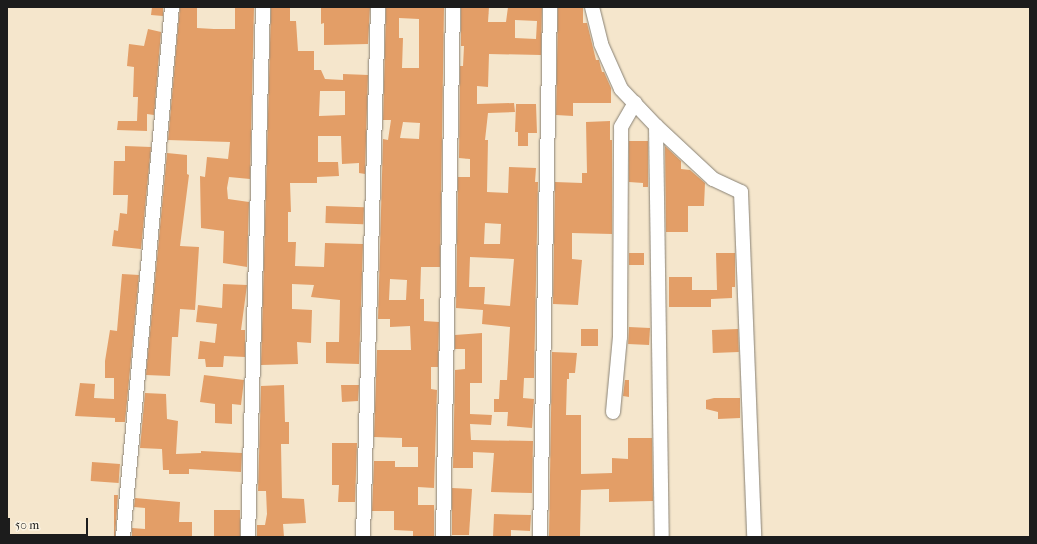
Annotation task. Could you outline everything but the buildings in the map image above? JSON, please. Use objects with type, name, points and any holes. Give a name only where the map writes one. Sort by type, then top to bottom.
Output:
[{"type":"street","points":[[123,537],[172,7]]},
{"type":"street","points":[[248,537],[263,7]]},
{"type":"street","points":[[363,537],[378,7]]},
{"type":"street","points":[[443,537],[453,7]]},
{"type":"street","points":[[540,537],[550,7]]},
{"type":"street","points":[[592,7],[601,44],[621,89],[656,126],[713,179],[742,192],[754,537]]},
{"type":"street","points":[[613,412],[620,337],[621,127],[635,103]]},
{"type":"street","points":[[656,126],[662,537]]}]
